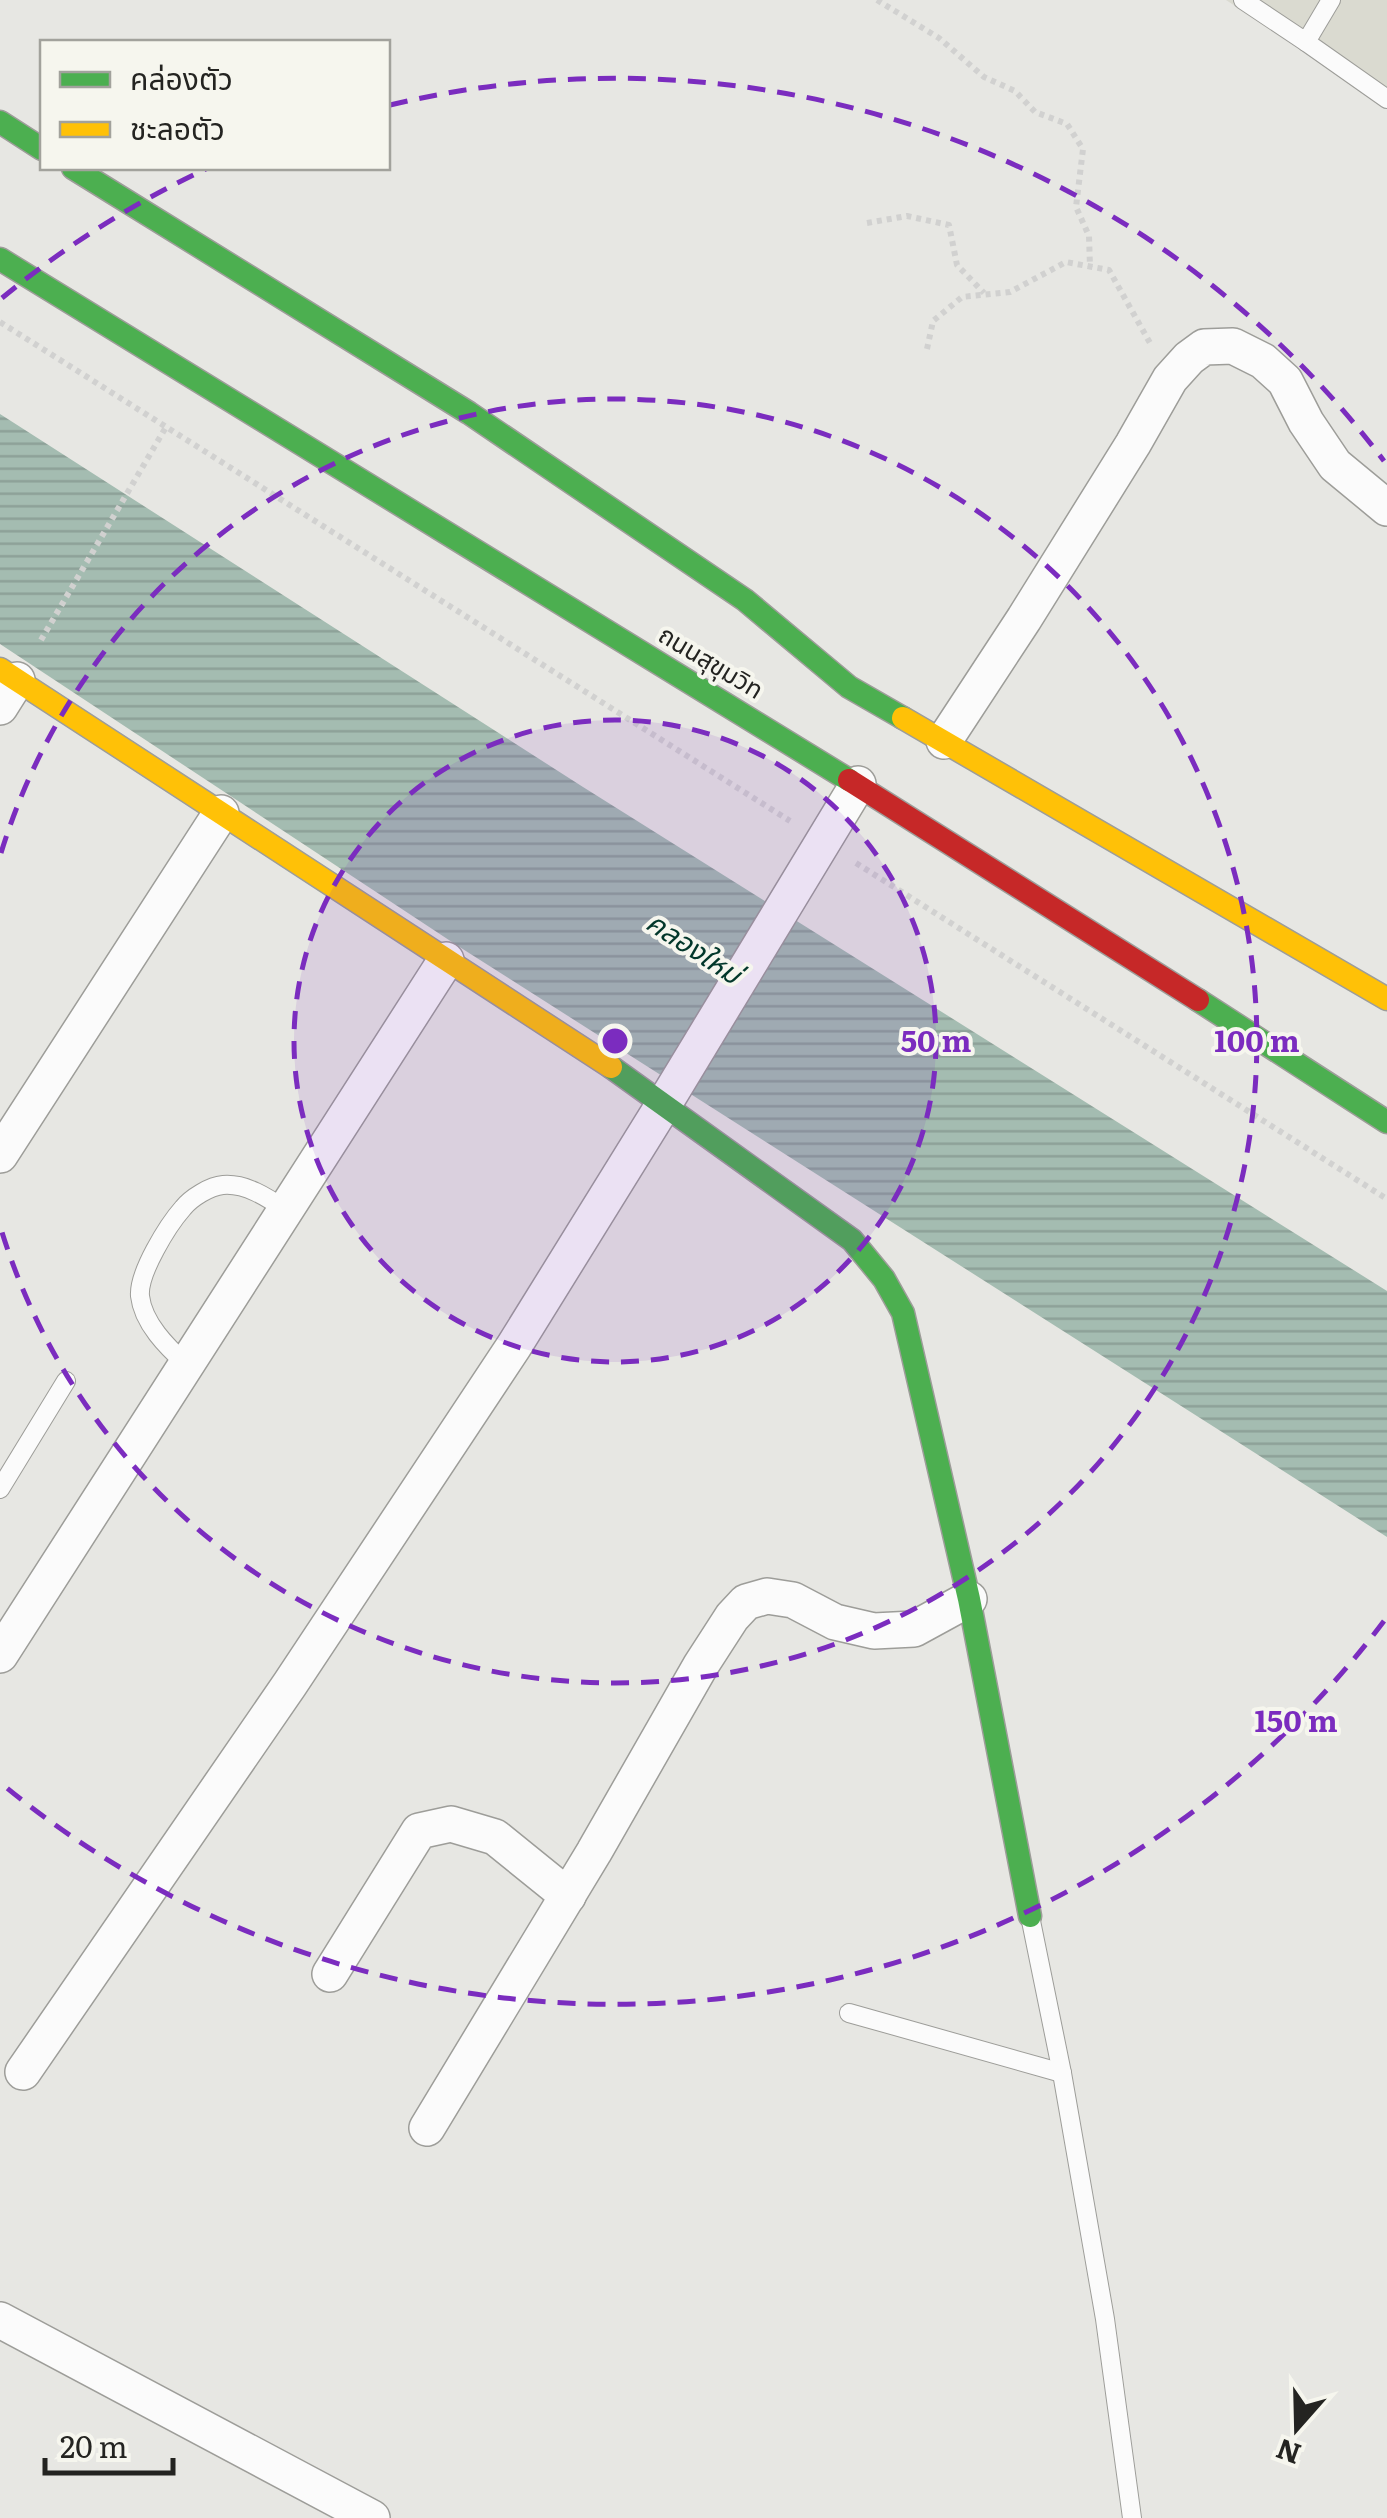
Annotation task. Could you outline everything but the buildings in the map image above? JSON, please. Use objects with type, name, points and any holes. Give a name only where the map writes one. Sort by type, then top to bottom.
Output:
[{"type":"main road","points":[[0,122],[40,147]]},
{"type":"main road","points":[[76,170],[469,413],[745,600],[849,687],[1387,1000]]},
{"type":"main road","name":"ถนนสุขุมวิท","points":[[0,259],[858,784],[1387,1122]]},
{"type":"main road","points":[[6,685],[221,814],[634,1082],[668,1098],[852,1240],[884,1279],[904,1314],[969,1600],[1030,1916]]},
{"type":"street","points":[[944,741],[1044,587],[1170,379],[1204,347],[1233,346],[1263,360],[1285,382],[1335,465],[1387,508]]},
{"type":"street","points":[[23,2072],[184,1841],[514,1346],[858,784]]},
{"type":"street","points":[[0,1155],[221,814]]},
{"type":"street","points":[[0,1655],[446,960]]},
{"type":"street","points":[[427,2128],[702,1666],[732,1617],[746,1602],[768,1596],[793,1600],[835,1622],[874,1631],[914,1628],[969,1600]]},
{"type":"street","points":[[330,1974],[419,1831],[451,1824],[495,1837],[568,1896]]},
{"type":"street","points":[[0,2320],[372,2518]]},
{"type":"lane","points":[[1243,0],[1387,99]]},
{"type":"lane","points":[[1306,42],[1331,0]]},
{"type":"lane","points":[[187,1365],[146,1316],[140,1296],[141,1276],[147,1263],[184,1206],[222,1185],[260,1192],[286,1210]]},
{"type":"lane","points":[[0,1490],[66,1380]]},
{"type":"lane","points":[[1030,1916],[1106,2319],[1132,2518]]},
{"type":"lane","points":[[850,2012],[1062,2073]]},
{"type":"path","points":[[878,0],[939,38],[984,77],[1015,90],[1036,112],[1067,124],[1083,148],[1076,206],[1088,236],[1090,267]]},
{"type":"path","points":[[867,223],[907,216],[949,224],[957,265],[985,294]]},
{"type":"path","points":[[927,349],[933,320],[962,296],[1010,292],[1066,262],[1110,270],[1170,379]]},
{"type":"path","points":[[0,322],[166,427],[814,856],[1387,1199]]},
{"type":"path","points":[[6,685],[166,427]]},
{"type":"shaded area","points":[[1226,0],[1387,0],[1387,105]]},
{"type":"water","name":"คลองใหม่","points":[[0,414],[583,787],[1387,1291],[1387,1537],[458,946],[0,644]]},
{"type":"traffic: fast","points":[[0,122],[40,148]]},
{"type":"traffic: fast","points":[[76,170],[469,413],[745,600],[849,687],[903,718]]},
{"type":"traffic: fast","points":[[0,259],[849,780]]},
{"type":"traffic: fast","points":[[1198,1000],[1387,1122]]},
{"type":"traffic: fast","points":[[611,1067],[852,1240],[884,1279],[903,1313],[969,1599],[1030,1916]]},
{"type":"traffic: slow","points":[[0,669],[611,1067]]},
{"type":"traffic: slow","points":[[903,718],[1387,999]]},
{"type":"traffic: jam","points":[[849,780],[1198,1000]]}]
